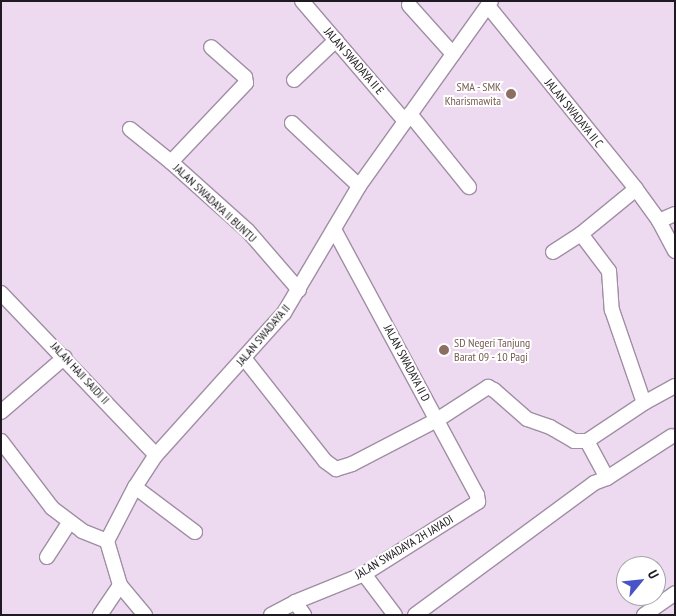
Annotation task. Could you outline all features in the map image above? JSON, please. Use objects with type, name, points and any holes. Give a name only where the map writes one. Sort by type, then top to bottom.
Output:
[{"type":"street","name":"JALAN SWADAYA II E","points":[[304,2],[469,187]]},
{"type":"street","name":"JALAN SWADAYA II","points":[[107,541],[135,487],[156,455],[284,313],[360,186],[407,117],[490,4]]},
{"type":"street","name":"JALAN SWADAYA II C","points":[[490,4],[636,189],[659,221],[675,250]]},
{"type":"street","points":[[409,5],[453,54]]},
{"type":"street","points":[[294,80],[336,40]]},
{"type":"street","name":"JALAN SWADAYA II BUNTU","points":[[171,162],[246,83],[245,77],[211,47]]},
{"type":"street","points":[[292,123],[360,186]]},
{"type":"street","name":"JALAN SWADAYA II BUNTU","points":[[130,129],[171,162],[248,231],[299,290]]},
{"type":"street","points":[[553,252],[581,234],[636,189]]},
{"type":"street","points":[[659,221],[675,214]]},
{"type":"street","name":"JALAN SWADAYA II D","points":[[334,229],[478,498]]},
{"type":"street","points":[[581,234],[609,271],[612,310],[644,403]]},
{"type":"street","name":"JALAN HAJI SAIDI II","points":[[1,293],[65,357],[156,455]]},
{"type":"street","points":[[1,412],[65,357]]},
{"type":"street","points":[[244,358],[326,461],[336,469],[352,464],[437,420],[485,388],[491,387],[527,418],[550,427],[574,441],[587,441],[644,403],[675,386]]},
{"type":"street","points":[[415,615],[594,483],[607,478],[672,436]]},
{"type":"street","points":[[1,440],[40,495],[69,523],[89,535],[107,541],[120,585],[145,615]]},
{"type":"street","points":[[587,441],[607,478]]},
{"type":"street","points":[[135,487],[195,532]]},
{"type":"street","name":"JALAN SWADAYA 2H JAYADI","points":[[271,615],[295,602],[364,574],[478,502],[478,498]]},
{"type":"street","points":[[47,557],[69,523]]},
{"type":"street","points":[[364,574],[395,615]]},
{"type":"street","points":[[100,615],[120,585]]},
{"type":"street","points":[[644,615],[675,593]]},
{"type":"street","points":[[295,602],[304,615]]},
{"type":"place","name":"SMA - SMK Kharismawita","points":[[511,94]]},
{"type":"place","name":"SD Negeri Tanjung Barat 09 - 10 Pagi","points":[[444,350]]}]
